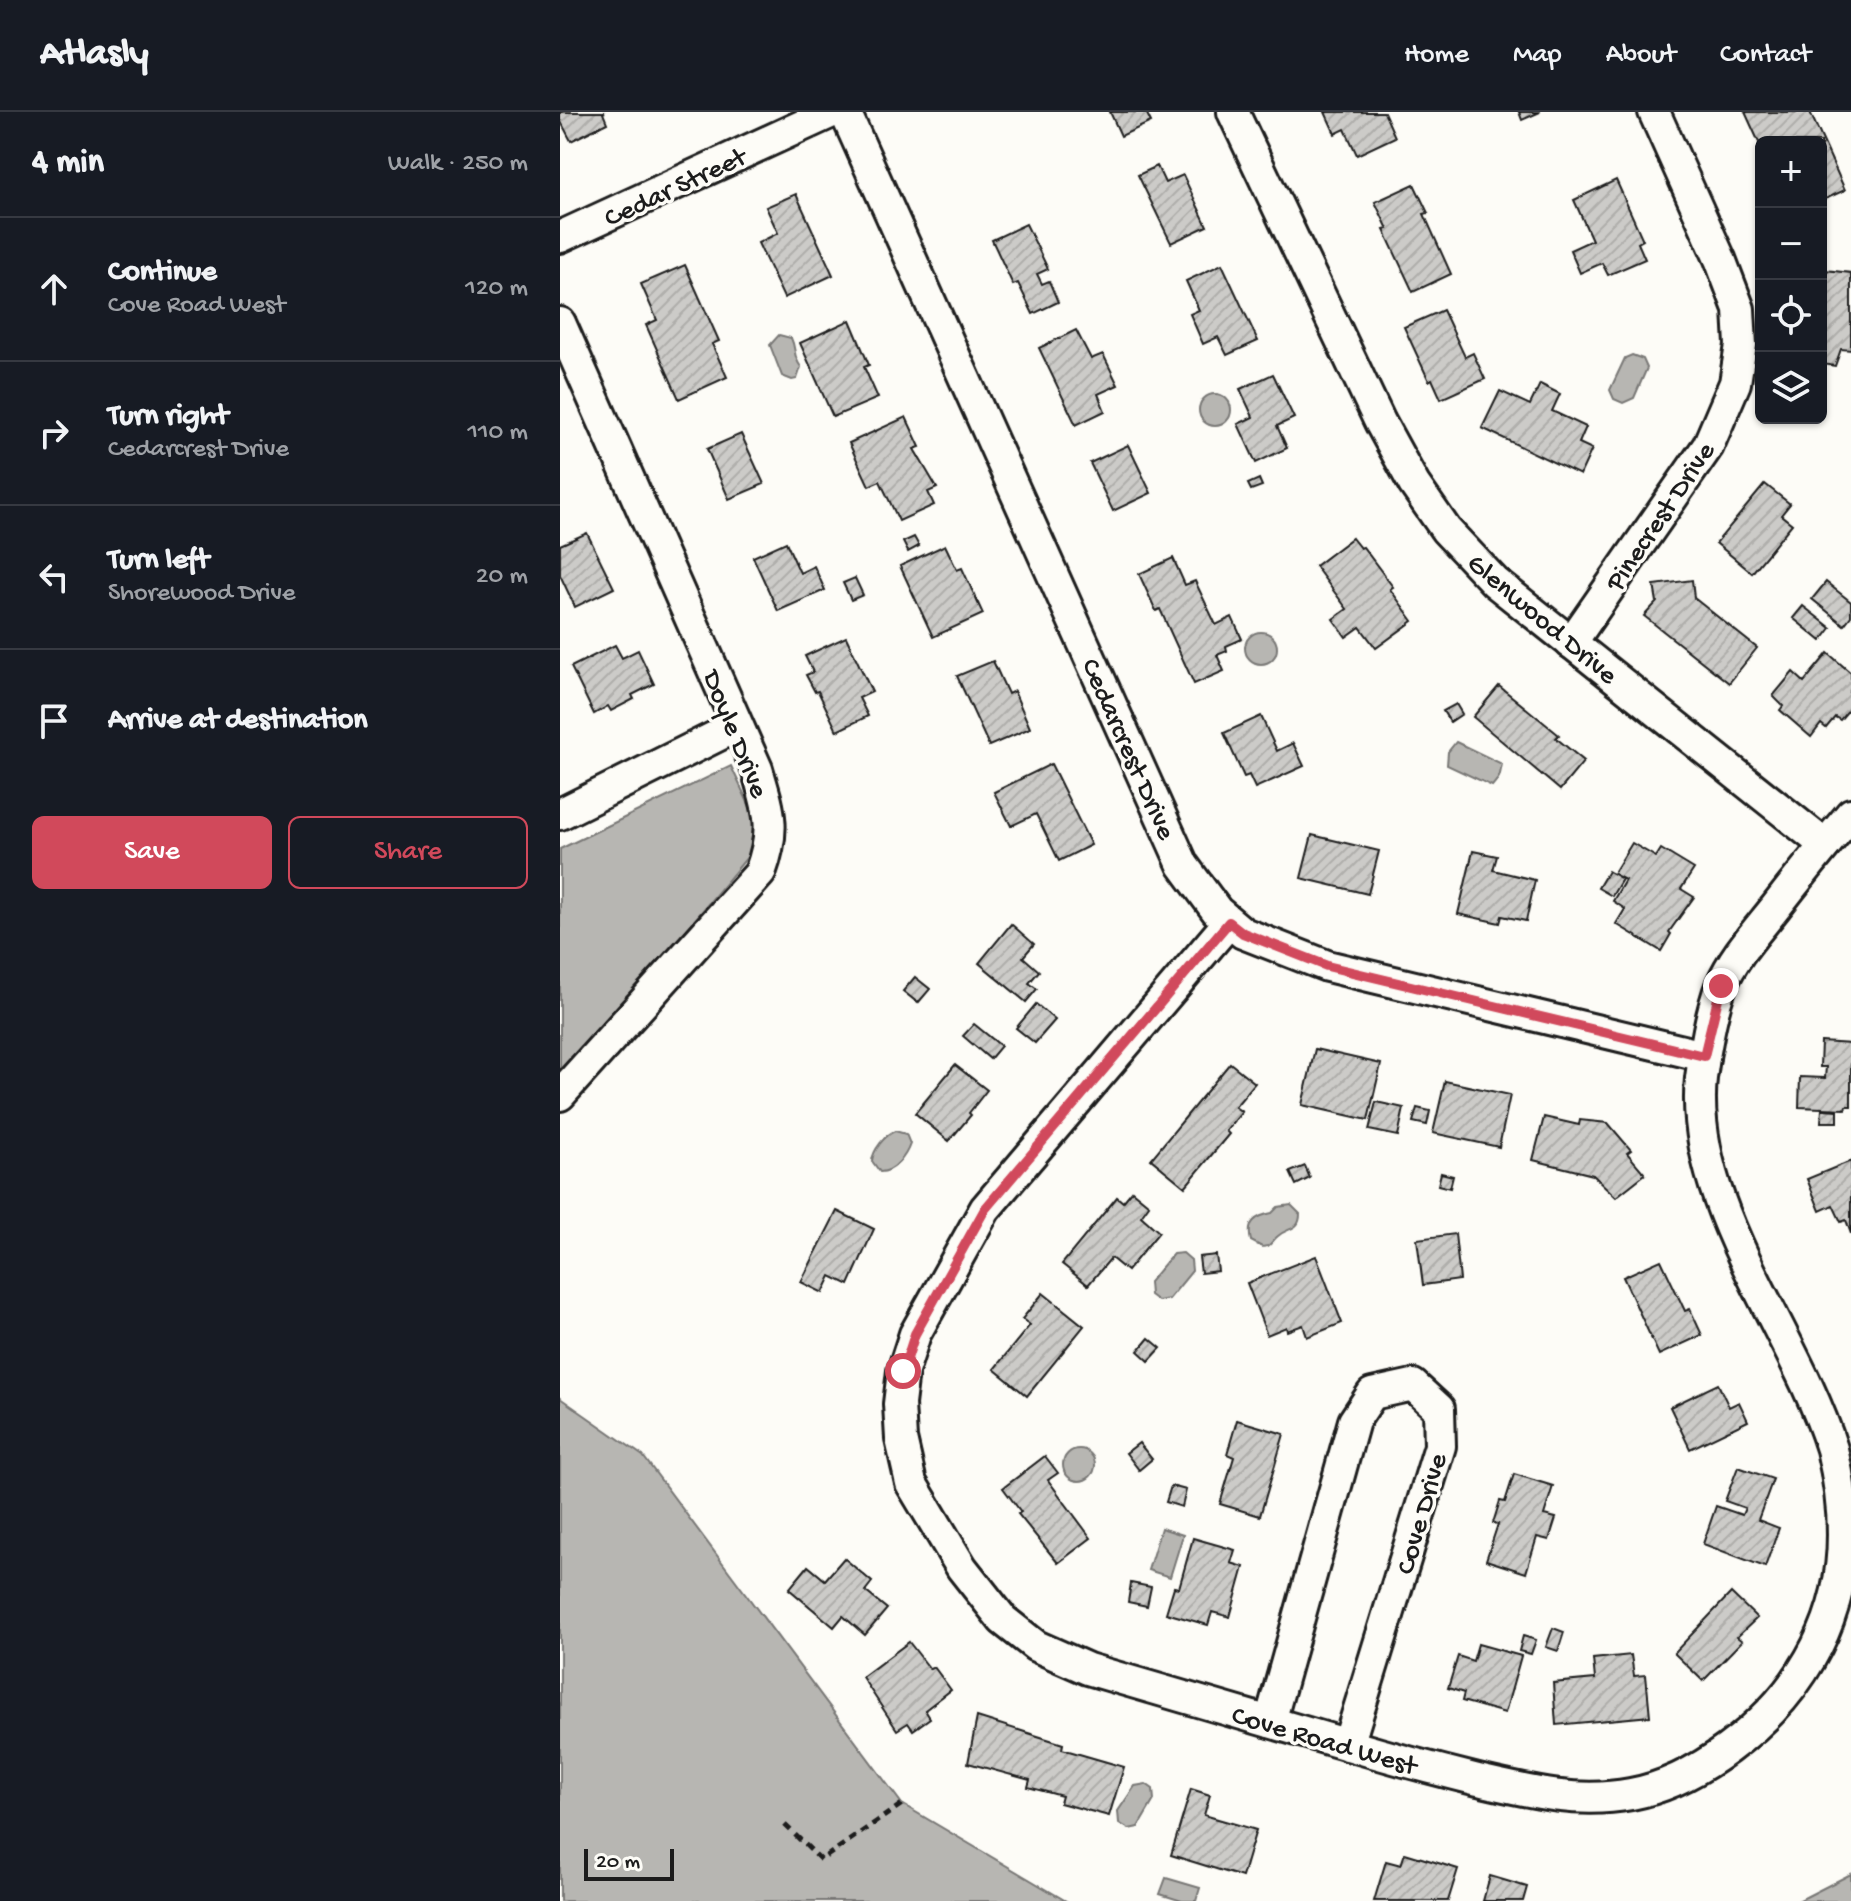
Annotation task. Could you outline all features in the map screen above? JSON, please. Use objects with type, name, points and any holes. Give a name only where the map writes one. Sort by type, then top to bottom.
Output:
[{"type":"street","name":"Cedar Street","points":[[560,237],[832,112]]},
{"type":"street","name":"Cedarcrest Drive","points":[[845,112],[1183,865],[1217,911],[1243,933],[1327,966],[1704,1056]]},
{"type":"street","name":"Glenwood Drive","points":[[1233,112],[1380,422],[1414,484],[1446,530],[1495,582],[1825,845]]},
{"type":"street","name":"Pinecrest Drive","points":[[1571,643],[1708,446],[1735,383],[1741,345],[1739,309],[1654,112]]},
{"type":"street","name":"Doyle Drive","points":[[560,323],[757,769],[771,815],[770,846],[760,873],[560,1095]]},
{"type":"street","points":[[560,814],[737,726]]},
{"type":"street","name":"Cove Road West","points":[[1229,922],[985,1209],[915,1334],[903,1371],[899,1404],[901,1439],[911,1483],[962,1568],[1003,1620],[1036,1646],[1088,1669],[1425,1768],[1548,1797],[1591,1799],[1634,1794],[1682,1779],[1719,1756],[1787,1695],[1823,1640],[1843,1577],[1846,1512],[1833,1452],[1816,1404],[1737,1242],[1714,1183],[1702,1126],[1700,1083],[1721,986],[1745,946],[1851,814]]},
{"type":"street","name":"Cove Drive","points":[[1270,1722],[1354,1421],[1372,1394],[1413,1385],[1439,1409],[1440,1446],[1348,1745]]},
{"type":"path","points":[[785,1825],[821,1860],[902,1804]]},
{"type":"shaded area","points":[[779,335],[791,338],[793,342],[801,367],[797,379],[782,376],[770,345]]},
{"type":"shaded area","points":[[1632,355],[1643,359],[1647,368],[1634,398],[1623,403],[1614,399],[1610,390],[1625,358]]},
{"type":"shaded area","points":[[1215,394],[1227,398],[1231,410],[1227,422],[1215,426],[1203,422],[1199,410],[1203,398]]},
{"type":"shaded area","points":[[1261,632],[1272,637],[1277,648],[1272,659],[1261,664],[1250,659],[1245,648],[1250,637]]},
{"type":"shaded area","points":[[1456,742],[1502,764],[1492,786],[1447,765],[1448,752]]},
{"type":"shaded area","points":[[731,766],[764,837],[560,1081],[560,849]]},
{"type":"shaded area","points":[[895,1131],[906,1134],[910,1144],[899,1162],[880,1172],[872,1161],[873,1157],[880,1143]]},
{"type":"shaded area","points":[[1291,1205],[1300,1214],[1296,1226],[1282,1233],[1268,1246],[1262,1247],[1251,1241],[1250,1229],[1254,1221],[1278,1207]]},
{"type":"shaded area","points":[[1183,1253],[1191,1260],[1192,1271],[1169,1299],[1158,1301],[1150,1295],[1149,1282],[1173,1254]]},
{"type":"shaded area","points":[[560,1398],[643,1456],[902,1804],[1066,1901],[560,1901]]},
{"type":"shaded area","points":[[1079,1449],[1090,1454],[1095,1465],[1090,1476],[1079,1481],[1068,1476],[1063,1465],[1068,1454]]},
{"type":"shaded area","points":[[1161,1528],[1183,1535],[1170,1577],[1148,1570]]},
{"type":"shaded area","points":[[1146,1784],[1153,1789],[1154,1800],[1138,1827],[1129,1829],[1119,1823],[1118,1811],[1135,1786]]},
{"type":"shaded area","points":[[1851,1874],[1851,1901],[1798,1901]]},
{"type":"shaded area","points":[[1166,1878],[1200,1888],[1196,1901],[1182,1901],[1160,1894]]},
{"type":"building","points":[[560,112],[605,112],[607,123],[571,141],[560,120]]},
{"type":"building","points":[[1110,112],[1146,112],[1151,122],[1121,136]]},
{"type":"building","points":[[1325,112],[1384,112],[1395,137],[1357,155],[1345,129],[1335,134]]},
{"type":"building","points":[[1519,112],[1540,112],[1522,120]]},
{"type":"building","points":[[1745,112],[1810,112],[1821,136],[1756,136]]},
{"type":"building","points":[[1827,150],[1845,190],[1827,198]]},
{"type":"building","points":[[1157,166],[1165,183],[1183,175],[1207,226],[1171,243],[1138,175]]},
{"type":"building","points":[[1616,180],[1643,240],[1638,243],[1645,259],[1608,275],[1602,263],[1580,273],[1570,250],[1592,240],[1574,200]]},
{"type":"building","points":[[1414,184],[1451,274],[1413,292],[1384,230],[1388,229],[1375,202]]},
{"type":"building","points":[[796,194],[833,275],[784,298],[758,243],[778,233],[766,207]]},
{"type":"building","points":[[1026,224],[1048,269],[1037,274],[1042,284],[1049,281],[1058,302],[1033,314],[1018,283],[1013,285],[992,240]]},
{"type":"building","points":[[1222,264],[1258,341],[1227,355],[1218,337],[1203,344],[1190,314],[1199,310],[1186,281]]},
{"type":"building","points":[[685,265],[719,341],[712,344],[727,377],[679,399],[646,325],[657,320],[641,284]]},
{"type":"building","points":[[1827,270],[1851,273],[1851,350],[1841,349],[1835,366],[1827,365]]},
{"type":"building","points":[[1443,310],[1465,357],[1473,353],[1485,379],[1441,399],[1432,379],[1429,381],[1404,327]]},
{"type":"building","points":[[850,320],[869,365],[864,367],[878,398],[833,417],[800,343]]},
{"type":"building","points":[[1076,330],[1091,359],[1103,354],[1118,385],[1098,394],[1105,411],[1076,425],[1039,348]]},
{"type":"building","points":[[1273,374],[1294,418],[1277,426],[1287,448],[1256,463],[1238,424],[1253,417],[1240,389]]},
{"type":"building","points":[[1540,384],[1560,394],[1552,411],[1586,427],[1579,443],[1592,449],[1580,475],[1482,428],[1500,391],[1530,405]]},
{"type":"building","points":[[906,417],[920,447],[914,449],[937,488],[928,492],[934,505],[899,521],[880,481],[869,486],[849,443]]},
{"type":"building","points":[[741,434],[764,484],[729,499],[707,449]]},
{"type":"building","points":[[1128,445],[1151,493],[1113,511],[1090,463]]},
{"type":"building","points":[[1259,479],[1262,486],[1251,490],[1248,484]]},
{"type":"building","points":[[1765,484],[1790,504],[1781,515],[1792,524],[1752,573],[1716,543]]},
{"type":"building","points":[[587,533],[614,588],[575,607],[560,575],[560,545]]},
{"type":"building","points":[[914,537],[919,546],[908,552],[903,542]]},
{"type":"building","points":[[1352,538],[1360,548],[1363,547],[1393,587],[1390,589],[1413,621],[1376,648],[1360,627],[1346,637],[1333,619],[1347,609],[1315,566]]},
{"type":"building","points":[[786,542],[800,573],[814,566],[825,590],[778,611],[753,557]]},
{"type":"building","points":[[945,545],[957,570],[962,568],[983,614],[933,637],[900,566]]},
{"type":"building","points":[[1173,558],[1185,585],[1195,581],[1216,625],[1232,617],[1242,639],[1226,646],[1227,651],[1217,655],[1224,671],[1194,684],[1160,609],[1156,611],[1139,574]]},
{"type":"building","points":[[855,578],[863,595],[851,600],[843,583]]},
{"type":"building","points":[[1692,580],[1694,598],[1757,648],[1729,683],[1644,616],[1657,602],[1654,585]]},
{"type":"building","points":[[1826,582],[1851,602],[1851,616],[1844,625],[1812,599]]},
{"type":"building","points":[[1803,606],[1831,628],[1821,641],[1793,618]]},
{"type":"building","points":[[846,637],[872,692],[859,698],[868,716],[837,731],[818,691],[815,692],[806,675],[813,672],[805,656]]},
{"type":"building","points":[[615,645],[622,658],[638,650],[654,684],[611,711],[608,706],[594,714],[571,667]]},
{"type":"building","points":[[1828,653],[1851,673],[1851,707],[1840,720],[1835,717],[1826,728],[1821,724],[1811,737],[1780,710],[1783,706],[1773,696],[1793,672],[1804,682]]},
{"type":"building","points":[[993,661],[1008,694],[1014,691],[1030,728],[989,746],[957,676]]},
{"type":"building","points":[[1499,686],[1559,735],[1556,738],[1584,761],[1560,790],[1473,717]]},
{"type":"building","points":[[1456,704],[1462,714],[1450,722],[1443,711]]},
{"type":"building","points":[[1261,716],[1277,751],[1293,743],[1304,766],[1255,788],[1249,775],[1244,777],[1224,733]]},
{"type":"building","points":[[1051,764],[1091,845],[1059,861],[1036,814],[1011,826],[994,792]]},
{"type":"building","points":[[1312,835],[1379,851],[1368,894],[1301,878]]},
{"type":"building","points":[[1632,843],[1656,857],[1661,849],[1694,869],[1681,889],[1694,897],[1669,932],[1671,934],[1661,951],[1616,924],[1625,909],[1613,901],[1625,880],[1613,874]]},
{"type":"building","points":[[1473,851],[1497,856],[1493,870],[1535,880],[1526,921],[1502,916],[1500,923],[1458,914]]},
{"type":"building","points":[[1608,871],[1622,879],[1612,896],[1598,888]]},
{"type":"building","points":[[1011,924],[1034,944],[1023,957],[1039,971],[1029,983],[1037,989],[1026,1002],[979,963]]},
{"type":"building","points":[[915,977],[930,989],[918,1003],[903,991]]},
{"type":"building","points":[[1036,1004],[1055,1020],[1035,1043],[1016,1028]]},
{"type":"building","points":[[974,1024],[1001,1046],[990,1059],[963,1036]]},
{"type":"building","points":[[1821,1042],[1851,1044],[1851,1106],[1845,1109],[1799,1107],[1800,1077],[1825,1078],[1826,1067],[1820,1067]]},
{"type":"building","points":[[1315,1049],[1381,1064],[1368,1120],[1302,1105]]},
{"type":"building","points":[[1230,1063],[1255,1083],[1235,1107],[1242,1112],[1226,1131],[1229,1134],[1185,1187],[1151,1159]]},
{"type":"building","points":[[955,1065],[987,1090],[949,1141],[915,1113]]},
{"type":"building","points":[[1445,1081],[1510,1095],[1499,1147],[1433,1133]]},
{"type":"building","points":[[1376,1102],[1404,1108],[1398,1136],[1369,1130]]},
{"type":"building","points":[[1417,1108],[1430,1111],[1427,1125],[1413,1122]]},
{"type":"building","points":[[1822,1109],[1838,1110],[1838,1122],[1821,1122]]},
{"type":"building","points":[[1544,1117],[1579,1125],[1580,1120],[1608,1123],[1631,1150],[1627,1153],[1645,1174],[1616,1197],[1593,1175],[1533,1160]]},
{"type":"building","points":[[1851,1161],[1851,1234],[1846,1220],[1841,1222],[1833,1205],[1820,1211],[1807,1179]]},
{"type":"building","points":[[1305,1166],[1310,1178],[1296,1185],[1290,1172]]},
{"type":"building","points":[[1441,1173],[1453,1176],[1450,1188],[1438,1185]]},
{"type":"building","points":[[1132,1191],[1149,1205],[1141,1216],[1159,1232],[1127,1271],[1111,1258],[1088,1285],[1062,1264],[1117,1197],[1123,1202]]},
{"type":"building","points":[[837,1211],[874,1229],[849,1285],[831,1276],[823,1293],[801,1282]]},
{"type":"building","points":[[1455,1234],[1460,1280],[1423,1285],[1417,1239]]},
{"type":"building","points":[[1216,1255],[1218,1271],[1201,1273],[1199,1257]]},
{"type":"building","points":[[1316,1256],[1342,1323],[1307,1337],[1303,1325],[1287,1331],[1286,1327],[1267,1335],[1247,1283]]},
{"type":"building","points":[[1661,1260],[1685,1311],[1690,1309],[1702,1335],[1659,1355],[1623,1277]]},
{"type":"building","points":[[1043,1293],[1084,1326],[1027,1396],[994,1369],[1030,1325],[1022,1319]]},
{"type":"building","points":[[1149,1338],[1161,1348],[1149,1361],[1138,1351]]},
{"type":"building","points":[[1718,1384],[1729,1407],[1739,1402],[1748,1421],[1690,1449],[1670,1407]]},
{"type":"building","points":[[1237,1420],[1284,1434],[1260,1516],[1220,1504],[1234,1457],[1227,1454]]},
{"type":"building","points":[[1139,1443],[1152,1459],[1139,1470],[1126,1453]]},
{"type":"building","points":[[1045,1456],[1058,1473],[1048,1480],[1091,1538],[1058,1563],[1018,1514],[1021,1512],[1003,1488]]},
{"type":"building","points":[[1738,1467],[1773,1479],[1758,1520],[1779,1528],[1765,1567],[1703,1544],[1716,1506],[1742,1515],[1745,1508],[1725,1501]]},
{"type":"building","points":[[1514,1474],[1553,1486],[1544,1515],[1556,1518],[1549,1540],[1537,1537],[1526,1573],[1486,1560],[1498,1524],[1493,1523],[1500,1501],[1505,1502]]},
{"type":"building","points":[[1171,1486],[1186,1490],[1182,1507],[1166,1502]]},
{"type":"building","points":[[1193,1538],[1235,1550],[1231,1563],[1244,1567],[1230,1617],[1212,1612],[1208,1625],[1166,1613],[1174,1587],[1179,1588]]},
{"type":"building","points":[[844,1558],[872,1582],[865,1591],[887,1609],[865,1635],[843,1616],[834,1627],[789,1589],[808,1566],[825,1580]]},
{"type":"building","points":[[1131,1583],[1151,1587],[1147,1606],[1128,1602]]},
{"type":"building","points":[[1731,1593],[1757,1618],[1737,1637],[1742,1641],[1703,1681],[1674,1653]]},
{"type":"building","points":[[1553,1628],[1564,1632],[1558,1651],[1546,1647]]},
{"type":"building","points":[[1523,1636],[1536,1640],[1531,1654],[1519,1651]]},
{"type":"building","points":[[909,1642],[951,1690],[925,1710],[930,1718],[913,1730],[908,1723],[897,1730],[862,1677]]},
{"type":"building","points":[[1478,1644],[1521,1656],[1505,1713],[1462,1701],[1464,1693],[1448,1688],[1458,1656],[1473,1661]]},
{"type":"building","points":[[1631,1655],[1634,1676],[1646,1675],[1650,1716],[1556,1725],[1553,1683],[1595,1679],[1593,1659]]},
{"type":"building","points":[[977,1717],[1063,1744],[1062,1749],[1124,1767],[1109,1816],[1060,1803],[1062,1796],[1028,1787],[1030,1780],[968,1763]]},
{"type":"building","points":[[1191,1789],[1210,1795],[1204,1815],[1256,1830],[1242,1877],[1171,1855]]},
{"type":"building","points":[[1405,1853],[1458,1869],[1448,1901],[1374,1901],[1386,1861],[1401,1865]]},
{"type":"building","points":[[1490,1876],[1527,1887],[1523,1901],[1483,1901]]},
{"type":"route","points":[[903,1371],[915,1334],[985,1209],[1229,922],[1243,933],[1327,966],[1704,1056],[1721,986]]}]
